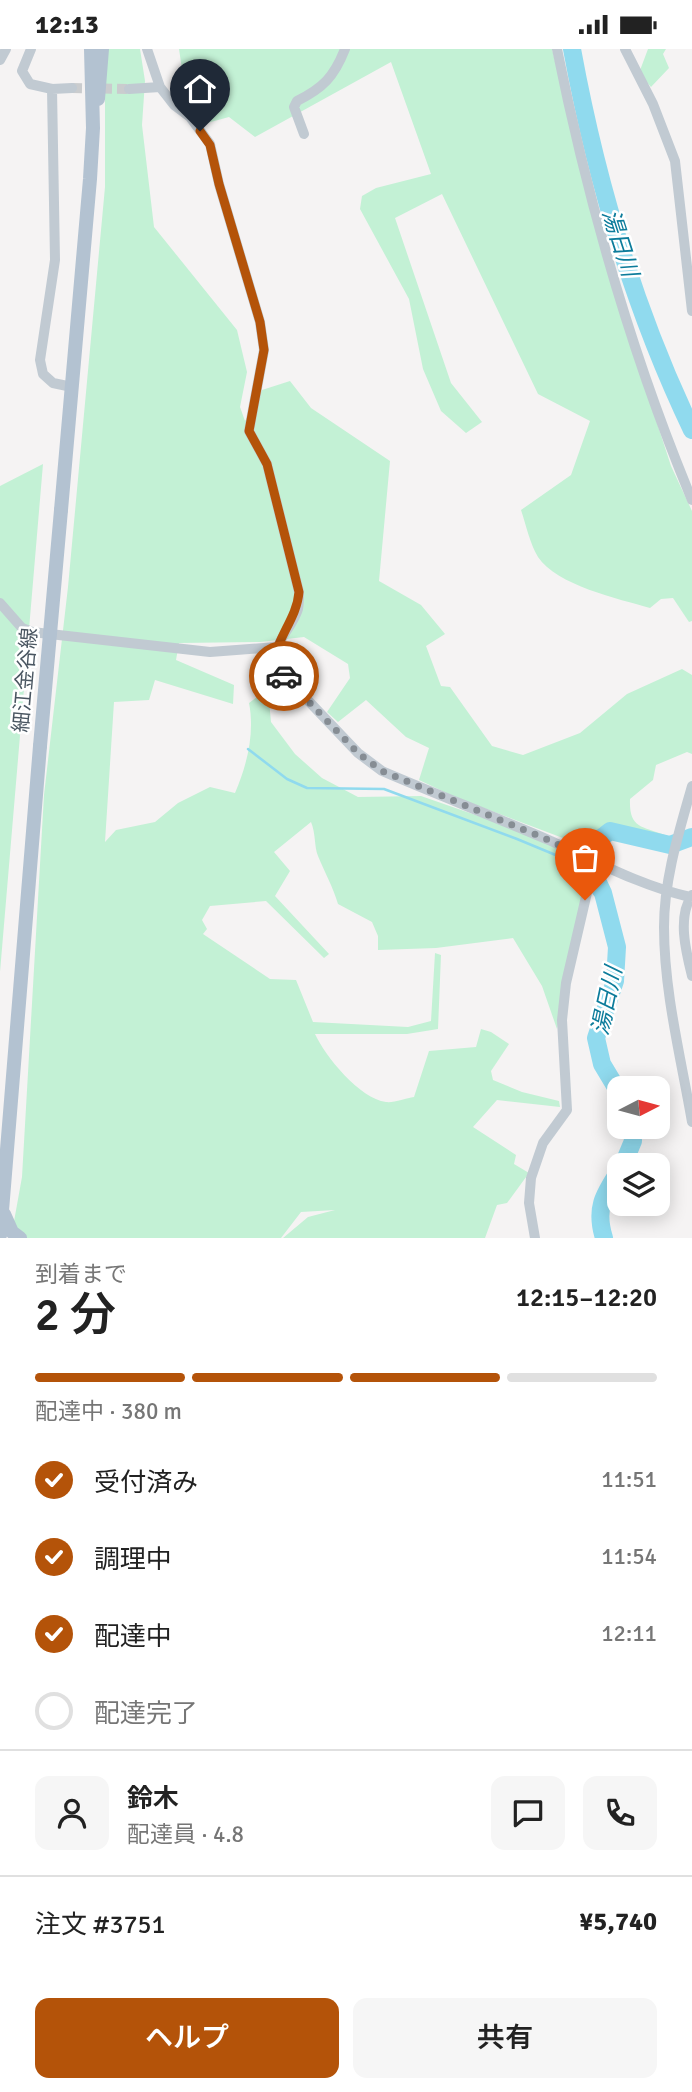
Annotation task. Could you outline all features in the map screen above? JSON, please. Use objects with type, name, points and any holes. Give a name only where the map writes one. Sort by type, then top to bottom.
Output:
[{"type":"main road","name":"細江金谷線","points":[[91,49],[93,128]]},
{"type":"main road","name":"細江金谷線","points":[[0,1235],[93,128],[102,78],[102,49]]},
{"type":"main road","points":[[2,1210],[12,1232],[20,1238]]},
{"type":"street","points":[[0,60],[6,49]]},
{"type":"street","points":[[31,49],[22,71],[30,84],[52,89],[72,88]]},
{"type":"street","points":[[148,49],[160,87],[174,105],[190,117],[210,145],[260,322],[264,350],[249,431],[267,464],[299,592],[298,609],[276,647],[274,659],[288,682],[358,753],[382,771],[551,841],[608,869],[667,892],[691,896],[685,906],[684,926],[692,977]]},
{"type":"street","points":[[304,134],[294,107],[297,101],[321,88],[339,65],[345,49]]},
{"type":"street","points":[[557,49],[594,203],[640,363],[692,500]]},
{"type":"street","points":[[625,49],[653,104],[675,161],[692,311]]},
{"type":"street","points":[[129,89],[160,87]]},
{"type":"street","points":[[52,89],[55,260],[40,361],[43,374],[53,383],[72,387]]},
{"type":"street","points":[[0,603],[22,628],[32,632],[210,652],[276,647]]},
{"type":"street","points":[[692,786],[667,892],[664,928],[669,994],[692,1122]]},
{"type":"street","points":[[535,1238],[529,1203],[531,1178],[543,1143],[567,1110],[562,1020],[566,983],[589,884],[608,869]]},
{"type":"green space","points":[[105,49],[140,49],[145,81],[142,125],[154,227],[237,330],[247,372],[240,407],[245,421],[262,390],[290,381],[311,408],[390,461],[379,581],[421,605],[445,634],[426,646],[441,686],[450,687],[492,746],[523,755],[580,733],[627,694],[682,669],[692,675],[692,754],[687,752],[656,765],[653,780],[630,799],[634,821],[665,835],[656,838],[608,829],[584,846],[455,797],[419,780],[429,748],[406,737],[366,700],[338,722],[327,712],[350,678],[348,664],[304,637],[260,642],[179,643],[176,660],[234,685],[233,704],[155,680],[149,700],[114,702],[105,842],[116,830],[155,822],[178,803],[210,787],[235,793],[249,749],[249,703],[268,689],[271,722],[295,754],[322,778],[358,797],[421,796],[544,839],[584,866],[585,900],[557,1029],[542,986],[513,938],[436,948],[378,950],[378,936],[372,922],[338,904],[318,856],[311,822],[274,852],[290,871],[275,896],[329,954],[324,958],[266,901],[210,906],[202,920],[207,929],[203,934],[270,979],[296,980],[313,1022],[408,1027],[431,1021],[435,953],[441,955],[438,1029],[407,1034],[315,1034],[344,1075],[365,1093],[389,1102],[414,1097],[429,1051],[476,1047],[481,1029],[509,1044],[491,1071],[493,1080],[522,1092],[559,1101],[560,1107],[497,1100],[473,1127],[516,1155],[514,1164],[529,1173],[507,1203],[497,1205],[485,1238],[283,1238],[308,1217],[335,1210],[301,1212],[281,1238],[11,1238],[22,1177],[44,795],[68,587],[105,187]]},
{"type":"green space","points":[[179,49],[552,49],[606,266],[671,466],[692,511],[692,621],[689,622],[673,598],[661,599],[650,608],[606,595],[559,576],[538,557],[521,510],[571,475],[590,421],[538,394],[442,194],[395,218],[451,383],[482,422],[466,433],[441,411],[423,369],[409,299],[360,209],[362,196],[376,188],[431,174],[391,62],[255,137],[229,117],[200,125],[186,96]]},
{"type":"green space","points":[[648,49],[666,49],[663,54],[669,68],[651,87],[639,73]]},
{"type":"green space","points":[[43,464],[0,972],[0,486]]},
{"type":"waterway","name":"湯日川","points":[[572,49],[593,147],[619,243],[652,338],[692,430]]},
{"type":"waterway","points":[[248,749],[287,779],[307,788],[384,789],[517,839],[558,856],[580,873],[587,883]]},
{"type":"waterway","name":"湯日川","points":[[609,1076],[602,1064],[596,1038],[615,981],[617,947],[603,893],[591,868],[596,842],[610,831],[670,845],[692,837]]},
{"type":"waterway","points":[[592,891],[595,895],[603,893]]},
{"type":"waterway","name":"湯日川","points":[[628,1153],[633,1139]]},
{"type":"waterway","name":"湯日川","points":[[604,1238],[600,1219],[607,1192]]},
{"type":"tunnel","points":[[72,88],[129,89]]},
{"type":"way so far","points":[[284,676],[358,753],[382,771],[551,841],[608,869],[589,884],[585,900]]},
{"type":"route","points":[[200,131],[210,145],[260,322],[264,350],[249,431],[267,464],[299,592],[298,609],[276,647],[274,659],[284,676]]}]
